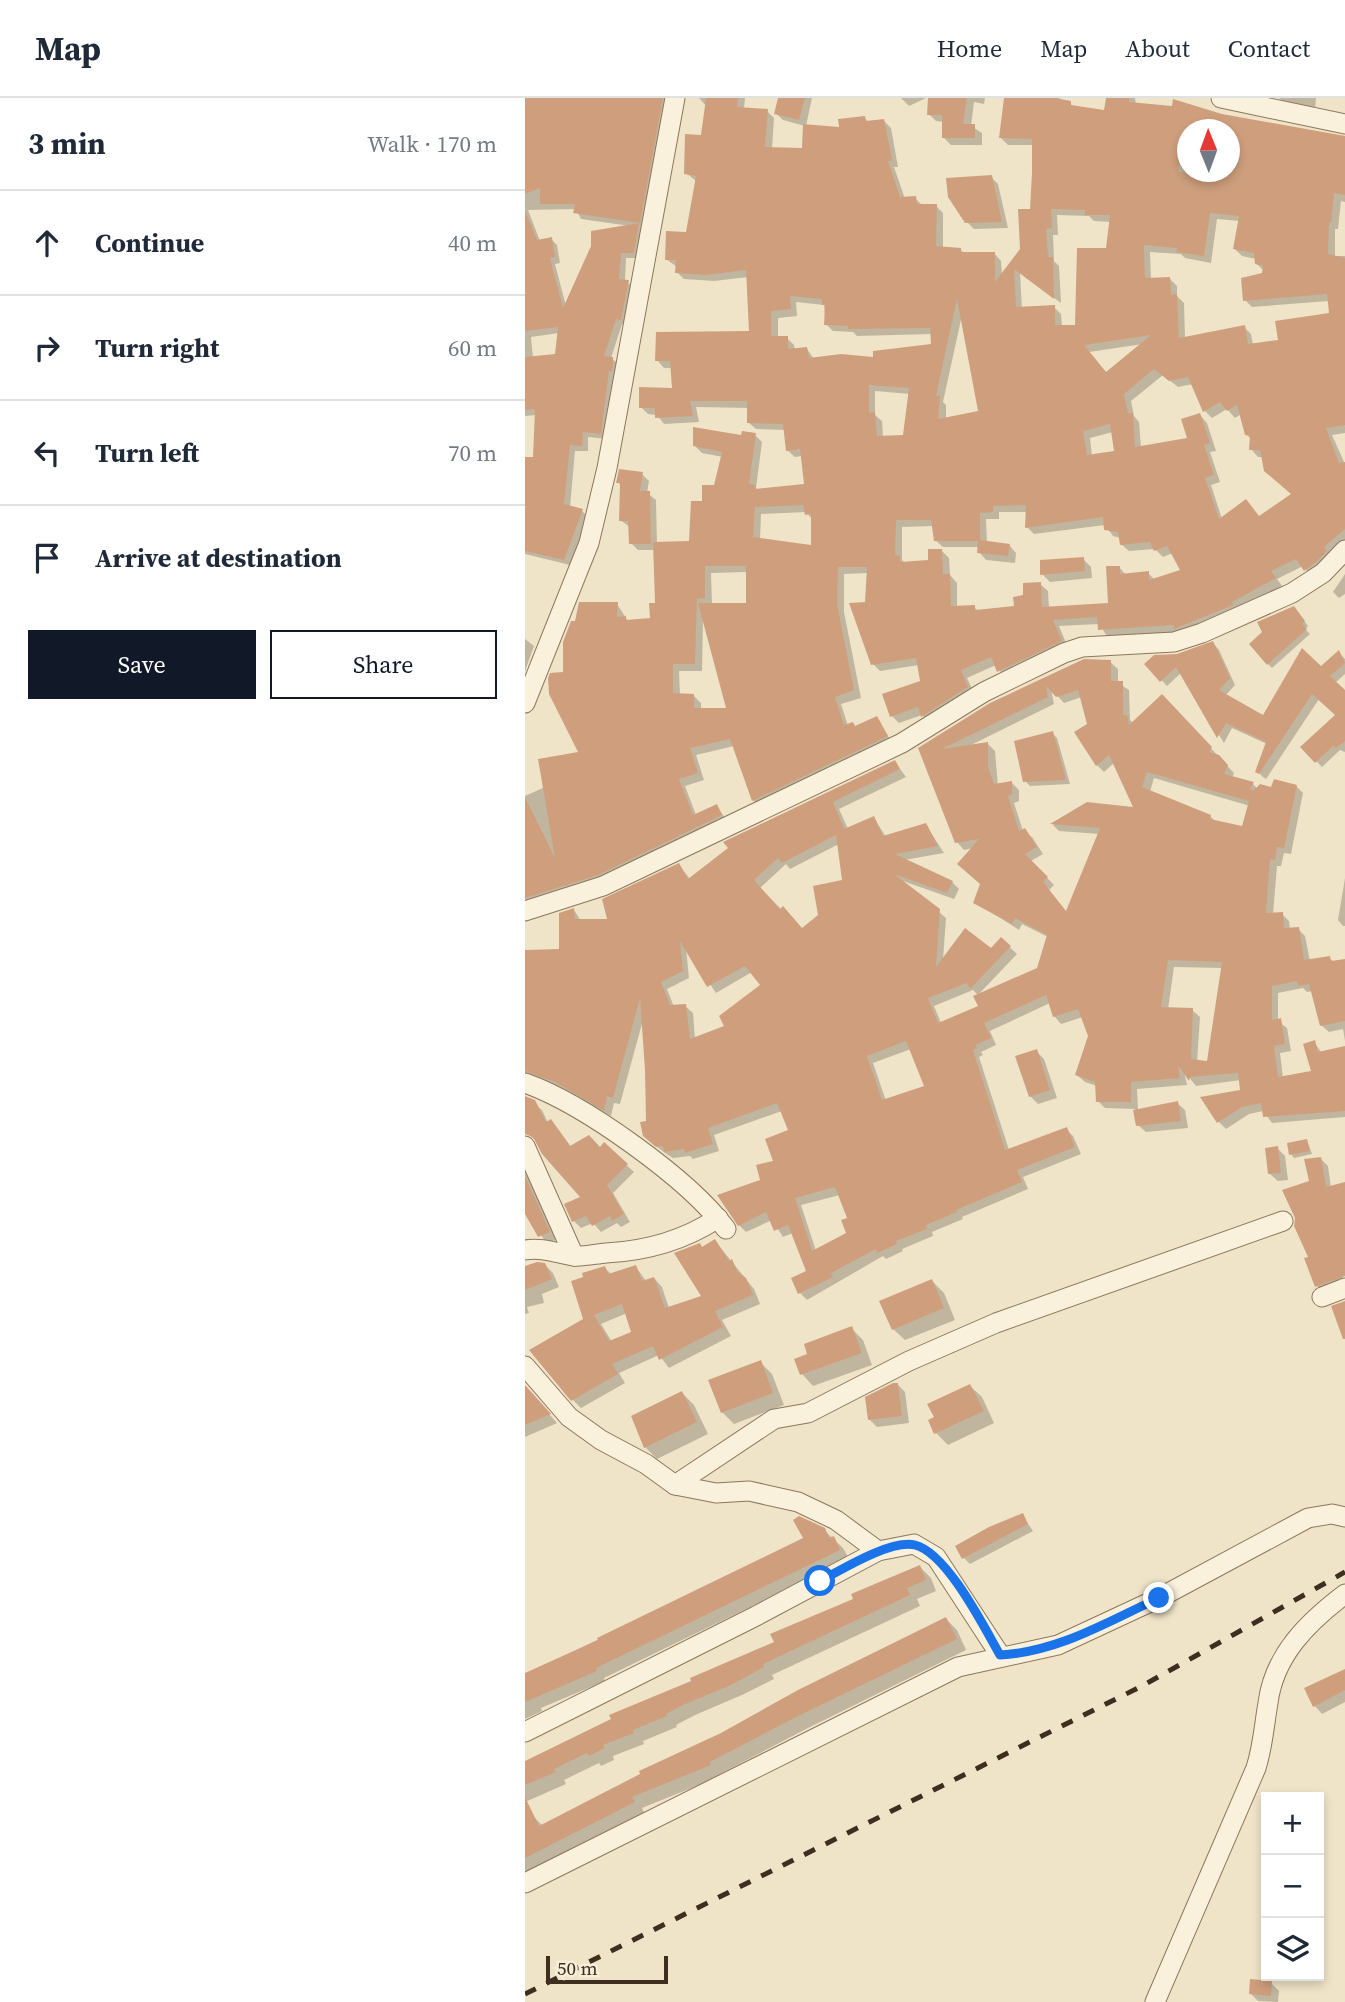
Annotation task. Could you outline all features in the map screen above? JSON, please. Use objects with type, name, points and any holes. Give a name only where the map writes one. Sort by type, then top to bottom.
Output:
[{"type":"street","points":[[525,703],[589,543],[675,98]]},
{"type":"street","points":[[1221,98],[1345,124]]},
{"type":"street","points":[[525,911],[603,886],[902,743],[984,692],[1064,653],[1082,647],[1174,642],[1202,634],[1292,593],[1323,573],[1345,550]]},
{"type":"street","points":[[525,1083],[568,1103],[675,1176],[722,1224],[699,1230],[661,1246],[628,1253],[574,1256],[552,1250],[525,1250]]},
{"type":"street","points":[[525,1146],[574,1256]]},
{"type":"street","points":[[675,1485],[774,1419],[808,1413],[909,1361],[996,1323],[1283,1221]]},
{"type":"street","points":[[1322,1297],[1345,1288]]},
{"type":"street","points":[[525,1366],[569,1417],[675,1485],[716,1493],[749,1491],[798,1502],[836,1520],[878,1551]]},
{"type":"street","points":[[525,1883],[958,1667],[1000,1655],[1031,1653],[1058,1646],[1159,1598],[1308,1518],[1332,1514],[1345,1517]]},
{"type":"street","points":[[525,1731],[756,1616],[878,1551],[914,1544],[936,1557],[1000,1655]]},
{"type":"street","points":[[1155,2002],[1256,1768],[1265,1735],[1268,1702],[1275,1675],[1295,1639],[1345,1594]]},
{"type":"building","points":[[525,98],[663,98],[640,223],[573,213],[575,204],[540,204],[540,188],[525,194]]},
{"type":"building","points":[[706,98],[738,98],[737,107],[768,109],[765,147],[802,148],[803,124],[839,127],[838,119],[865,116],[866,121],[884,119],[892,160],[888,161],[900,197],[916,196],[917,204],[937,204],[936,246],[961,248],[961,252],[995,252],[995,282],[1020,249],[1018,209],[1030,209],[1032,173],[1032,139],[999,138],[1004,98],[1055,98],[1071,101],[1071,105],[1104,110],[1106,98],[1129,98],[1129,102],[1172,106],[1173,99],[1222,114],[1345,136],[1345,195],[1334,193],[1331,223],[1329,222],[1328,254],[1345,258],[1345,425],[1326,428],[1339,463],[1345,462],[1345,529],[1324,547],[1327,551],[1304,571],[1296,559],[1271,571],[1276,578],[1232,602],[1233,605],[1174,629],[1174,625],[1098,630],[1097,617],[1053,620],[1062,641],[997,672],[991,657],[961,670],[968,687],[921,717],[918,707],[890,717],[882,694],[920,681],[916,658],[871,665],[849,603],[865,602],[867,567],[838,567],[837,604],[854,690],[835,697],[844,725],[853,722],[855,726],[877,716],[888,736],[752,801],[730,739],[690,748],[698,773],[679,779],[693,815],[717,804],[722,815],[598,875],[525,898],[525,797],[555,858],[538,759],[578,752],[549,694],[548,678],[550,673],[563,672],[563,642],[571,621],[575,621],[579,602],[618,602],[617,617],[626,616],[626,620],[650,618],[649,603],[655,603],[653,542],[689,541],[691,501],[702,501],[702,485],[714,485],[722,452],[693,446],[693,427],[741,435],[742,431],[756,433],[749,484],[756,485],[755,489],[804,484],[800,449],[786,451],[783,424],[747,423],[747,401],[690,401],[693,416],[655,418],[655,408],[639,408],[639,387],[672,388],[670,361],[655,361],[656,332],[749,331],[746,270],[706,275],[675,273],[676,260],[665,260],[666,231],[686,232],[696,176],[684,174],[685,134],[701,135]],"holes":[[[1051,209],[1085,210],[1085,215],[1110,215],[1106,248],[1077,248],[1075,325],[1055,325],[1055,305],[1016,307],[1014,269],[1054,299],[1053,257],[1048,257],[1046,229],[1052,228]],[[1210,213],[1239,216],[1233,249],[1254,253],[1255,264],[1263,266],[1262,273],[1241,278],[1243,301],[1327,294],[1329,313],[1275,321],[1278,340],[1248,344],[1245,325],[1179,338],[1177,294],[1171,295],[1170,277],[1145,278],[1144,245],[1177,248],[1176,252],[1204,256]],[[790,296],[822,299],[822,305],[825,305],[824,325],[848,326],[848,329],[930,328],[931,344],[873,351],[873,357],[841,354],[809,358],[807,347],[788,349],[788,336],[771,336],[771,311],[791,309]],[[957,299],[978,411],[938,419],[940,396],[936,396]],[[1151,335],[1106,372],[1084,345]],[[1154,369],[1169,381],[1188,377],[1203,412],[1220,402],[1227,411],[1237,405],[1245,435],[1250,436],[1249,450],[1260,450],[1264,471],[1291,494],[1259,516],[1246,499],[1219,519],[1205,478],[1214,475],[1204,445],[1210,443],[1200,413],[1181,419],[1187,438],[1135,447],[1133,413],[1128,413],[1124,394]],[[869,385],[909,388],[903,435],[877,436],[875,412],[869,413]],[[1110,424],[1114,451],[1087,455],[1083,431]],[[803,505],[805,515],[811,514],[811,545],[753,537],[755,507]],[[1026,505],[1025,528],[1103,517],[1104,530],[1118,532],[1120,545],[1150,542],[1154,551],[1167,546],[1180,570],[1149,580],[1149,571],[1120,574],[1120,566],[1106,566],[1108,603],[1042,607],[1041,582],[1023,583],[1023,595],[1013,597],[1014,606],[975,610],[975,605],[951,606],[950,574],[943,574],[942,549],[928,549],[928,560],[900,562],[900,556],[895,555],[896,520],[931,520],[934,541],[978,541],[977,553],[1008,556],[1010,544],[980,540],[980,513],[993,512],[993,506]],[[705,566],[746,566],[746,603],[698,603],[726,708],[694,708],[694,694],[673,693],[673,664],[695,664],[697,599],[705,598]]]},
{"type":"building","points":[[778,98],[805,98],[799,120],[774,114]]},
{"type":"building","points":[[928,98],[967,98],[963,124],[975,124],[975,138],[942,138],[942,115],[927,115]]},
{"type":"building","points":[[992,175],[1002,222],[965,223],[948,197],[946,178]]},
{"type":"building","points":[[525,211],[537,240],[552,237],[555,257],[550,258],[563,308],[591,246],[591,231],[639,223],[634,253],[621,253],[619,279],[629,280],[621,320],[616,319],[604,356],[613,357],[613,366],[612,371],[609,371],[601,434],[583,432],[582,446],[570,445],[564,504],[583,509],[564,560],[525,551],[525,457],[533,457],[535,409],[525,410],[525,357],[555,354],[558,327],[525,331]]},
{"type":"building","points":[[619,469],[643,472],[640,491],[650,491],[651,544],[629,544],[628,521],[619,521],[620,483],[616,483]]},
{"type":"building","points":[[1084,557],[1085,571],[1040,575],[1040,560]]},
{"type":"building","points":[[1294,606],[1305,621],[1302,624],[1307,629],[1267,665],[1249,644],[1262,632],[1257,622]]},
{"type":"building","points":[[1213,641],[1230,678],[1219,690],[1263,715],[1302,648],[1321,666],[1339,650],[1345,663],[1330,676],[1345,690],[1345,741],[1336,748],[1333,746],[1315,763],[1300,747],[1335,715],[1312,694],[1259,774],[1255,772],[1266,742],[1226,723],[1217,738],[1176,667],[1160,682],[1144,664],[1154,655],[1177,654]]},
{"type":"building","points":[[1084,659],[1111,660],[1111,681],[1123,681],[1123,715],[1127,715],[1129,725],[1162,694],[1212,747],[1209,752],[1219,755],[1228,765],[1224,774],[1254,782],[1250,789],[1253,791],[1260,784],[1271,787],[1274,779],[1297,785],[1284,848],[1277,847],[1275,860],[1270,859],[1266,913],[1283,912],[1284,928],[1299,927],[1304,960],[1330,956],[1331,961],[1345,959],[1345,1021],[1320,1026],[1309,984],[1298,986],[1297,981],[1272,986],[1272,1020],[1281,1018],[1285,1044],[1274,1046],[1278,1077],[1311,1071],[1303,1044],[1315,1040],[1318,1052],[1345,1046],[1345,1111],[1263,1117],[1261,1103],[1242,1107],[1217,1123],[1200,1097],[1240,1090],[1238,1073],[1190,1077],[1189,1081],[1178,1065],[1180,1078],[1131,1082],[1131,1102],[1096,1102],[1095,1082],[1075,1075],[1088,1036],[1078,1009],[1053,1017],[1046,995],[984,1023],[991,1038],[975,1045],[977,1048],[973,1050],[1005,1150],[1067,1127],[1075,1147],[1017,1170],[1022,1182],[956,1210],[957,1212],[926,1225],[927,1229],[896,1241],[897,1244],[877,1253],[876,1249],[831,1273],[833,1277],[798,1294],[791,1278],[806,1271],[788,1225],[774,1231],[766,1212],[738,1226],[717,1195],[760,1180],[756,1165],[773,1161],[765,1139],[788,1130],[777,1103],[708,1128],[713,1144],[685,1153],[684,1149],[664,1152],[663,1146],[656,1147],[643,1136],[640,1122],[646,1121],[640,998],[613,1098],[607,1096],[604,1111],[555,1082],[525,1071],[525,950],[559,949],[559,913],[574,908],[575,919],[607,919],[602,899],[679,863],[688,879],[728,848],[723,842],[895,760],[900,769],[833,802],[844,829],[874,816],[883,836],[926,823],[938,846],[895,854],[953,881],[947,893],[894,874],[940,909],[936,967],[965,928],[991,948],[1001,937],[1011,946],[970,989],[967,983],[928,998],[938,1023],[978,1006],[973,996],[1037,968],[1047,935],[1015,918],[1012,924],[973,903],[980,884],[957,864],[979,839],[955,843],[918,748],[990,703]],"holes":[[[1046,686],[1056,697],[1078,690],[1087,724],[1074,732],[1096,766],[1109,755],[1133,807],[1087,802],[1050,824],[1100,828],[1066,911],[1043,882],[1048,877],[1025,854],[1037,847],[1025,828],[1019,831],[1008,796],[1012,794],[1012,781],[994,784],[988,767],[988,742],[942,749],[1048,697]],[[1147,772],[1249,801],[1242,826],[1210,819],[1211,815],[1142,787]],[[836,835],[842,880],[813,886],[818,915],[802,928],[783,906],[780,909],[754,880],[778,858],[782,863]],[[680,941],[707,987],[745,966],[760,985],[719,1016],[724,1026],[690,1039],[686,1004],[670,1005],[661,982],[683,971]],[[1168,960],[1222,962],[1207,1061],[1191,1059],[1193,1008],[1161,1007]],[[906,1041],[924,1086],[882,1100],[867,1056]],[[835,1187],[847,1218],[841,1220],[846,1233],[812,1251],[795,1198]]]},
{"type":"building","points":[[1053,731],[1066,780],[1023,782],[1014,741]]},
{"type":"building","points":[[1037,1049],[1050,1090],[1029,1097],[1015,1056]]},
{"type":"building","points":[[525,1096],[535,1100],[546,1122],[551,1119],[570,1146],[589,1135],[600,1147],[604,1142],[628,1164],[607,1185],[624,1214],[612,1221],[610,1216],[592,1226],[586,1216],[572,1222],[564,1204],[580,1197],[542,1154],[533,1137],[525,1134]]},
{"type":"building","points":[[1178,1101],[1181,1121],[1136,1126],[1133,1110]]},
{"type":"building","points":[[1307,1139],[1310,1151],[1289,1155],[1287,1143]]},
{"type":"building","points":[[1278,1146],[1281,1173],[1268,1174],[1265,1148]]},
{"type":"building","points":[[1321,1157],[1326,1187],[1345,1182],[1345,1276],[1315,1287],[1304,1258],[1308,1257],[1294,1226],[1295,1218],[1282,1190],[1309,1181],[1304,1159]]},
{"type":"building","points":[[525,1176],[550,1232],[538,1237],[525,1214]]},
{"type":"building","points":[[715,1239],[729,1261],[732,1259],[737,1271],[746,1278],[753,1295],[715,1311],[723,1327],[659,1360],[653,1346],[612,1364],[618,1374],[571,1401],[529,1350],[583,1319],[571,1281],[583,1277],[582,1273],[605,1266],[608,1274],[636,1265],[642,1281],[654,1277],[665,1308],[701,1296],[674,1253],[700,1243],[702,1247]],"holes":[[[622,1304],[631,1332],[609,1341],[594,1315]]]},
{"type":"building","points":[[537,1262],[545,1263],[552,1279],[525,1290],[525,1266]]},
{"type":"building","points":[[932,1279],[944,1308],[892,1330],[879,1301]]},
{"type":"building","points":[[1345,1301],[1345,1339],[1343,1339],[1331,1306]]},
{"type":"building","points":[[852,1326],[862,1353],[800,1375],[794,1359],[807,1354],[804,1344]]},
{"type":"building","points":[[761,1360],[773,1393],[721,1413],[708,1380]]},
{"type":"building","points":[[898,1383],[902,1416],[868,1420],[865,1397]]},
{"type":"building","points":[[970,1384],[984,1411],[934,1434],[928,1420],[934,1417],[927,1404]]},
{"type":"building","points":[[525,1385],[551,1414],[525,1425]]},
{"type":"building","points":[[682,1391],[697,1422],[644,1448],[631,1416]]},
{"type":"building","points":[[1023,1513],[1028,1524],[962,1559],[955,1546],[989,1527]]},
{"type":"building","points":[[799,1516],[825,1528],[829,1538],[834,1536],[840,1550],[596,1668],[597,1671],[525,1702],[525,1673],[598,1640],[597,1638],[803,1538],[793,1520]]},
{"type":"building","points":[[920,1565],[926,1580],[907,1588],[910,1595],[763,1664],[764,1667],[731,1685],[683,1705],[666,1714],[667,1716],[633,1730],[634,1733],[603,1745],[605,1748],[589,1756],[587,1753],[554,1769],[556,1772],[525,1785],[525,1761],[611,1719],[609,1715],[774,1642],[770,1634],[853,1599],[851,1594]]},
{"type":"building","points":[[946,1617],[957,1639],[794,1718],[710,1762],[711,1765],[632,1797],[635,1802],[525,1858],[525,1797],[539,1826],[640,1774],[639,1771],[721,1733],[798,1690]]},
{"type":"building","points":[[1345,1669],[1345,1690],[1313,1707],[1304,1688]]},
{"type":"building","points":[[1250,1979],[1272,1981],[1271,1996],[1249,1994]]},
{"type":"railway","points":[[525,1994],[1142,1686],[1345,1572]]},
{"type":"route","points":[[820,1581],[878,1551],[914,1544],[936,1557],[1000,1655],[1031,1653],[1058,1646],[1159,1598]]}]
